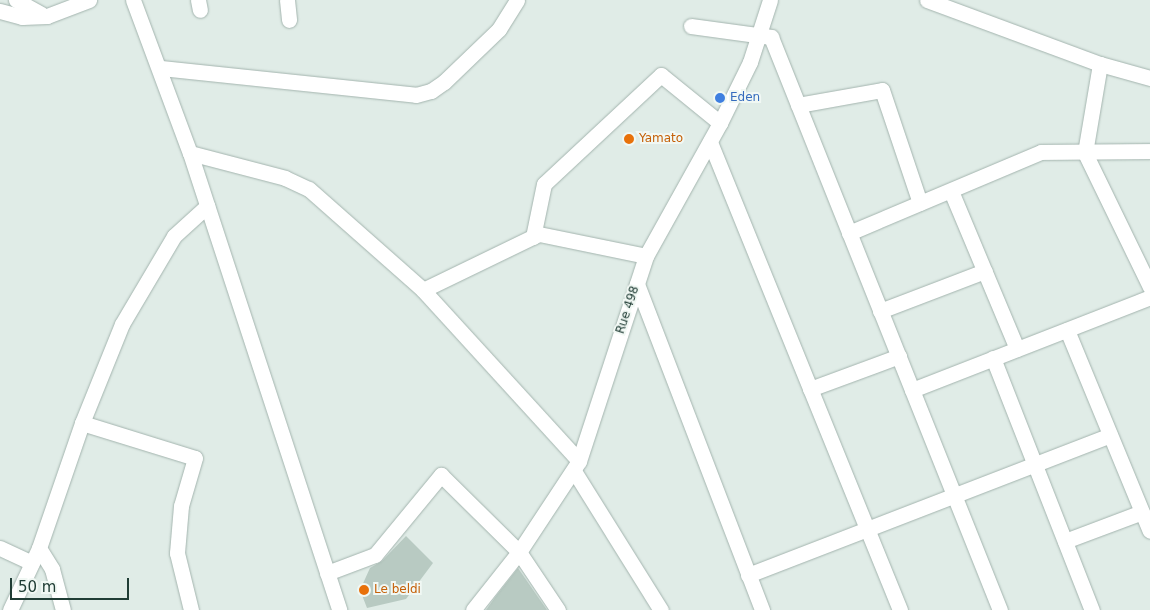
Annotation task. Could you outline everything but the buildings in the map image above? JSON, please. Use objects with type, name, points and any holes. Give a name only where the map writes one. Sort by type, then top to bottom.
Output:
[{"type":"street","points":[[16,0],[47,16]]},
{"type":"street","points":[[0,11],[22,17],[47,16],[89,0]]},
{"type":"street","points":[[132,0],[161,68],[190,153],[339,610]]},
{"type":"street","points":[[287,0],[289,20]]},
{"type":"street","points":[[161,68],[416,95],[431,91],[444,82],[499,29],[517,0]]},
{"type":"street","name":"Rue 498","points":[[473,610],[519,552],[577,466],[646,256],[720,123],[759,36],[770,0]]},
{"type":"street","points":[[927,0],[1100,64],[1150,78]]},
{"type":"street","points":[[691,26],[771,37],[1000,610]]},
{"type":"street","points":[[1100,64],[1085,153],[1150,287]]},
{"type":"street","points":[[533,237],[544,184],[660,75],[720,123]]},
{"type":"street","points":[[798,105],[882,90],[920,204]]},
{"type":"street","points":[[710,142],[900,610]]},
{"type":"street","points":[[849,233],[1041,152],[1150,151]]},
{"type":"street","points":[[190,153],[285,178],[309,189],[423,290],[577,466],[661,610]]},
{"type":"street","points":[[951,191],[1018,349]]},
{"type":"street","points":[[10,610],[39,548],[82,423],[126,316],[174,236],[207,206]]},
{"type":"street","points":[[423,290],[539,234],[646,256]]},
{"type":"street","points":[[880,311],[985,271]]},
{"type":"street","points":[[637,284],[762,610]]},
{"type":"street","points":[[912,390],[1150,297]]},
{"type":"street","points":[[1067,330],[1150,531]]},
{"type":"street","points":[[810,389],[898,356]]},
{"type":"street","points":[[993,358],[1092,610]]},
{"type":"street","points":[[82,423],[195,458],[181,506],[177,553],[191,610]]},
{"type":"street","points":[[748,574],[1110,435]]},
{"type":"street","points":[[328,573],[375,555],[441,475],[519,552],[558,610]]},
{"type":"street","points":[[1065,541],[1142,512]]},
{"type":"street","points":[[0,548],[32,563]]},
{"type":"street","points":[[39,548],[52,569],[63,610]]},
{"type":"place","name":"Eden","points":[[720,98]]},
{"type":"place","name":"Yamato","points":[[629,139]]},
{"type":"place","name":"Le beldi","points":[[364,590]]}]
